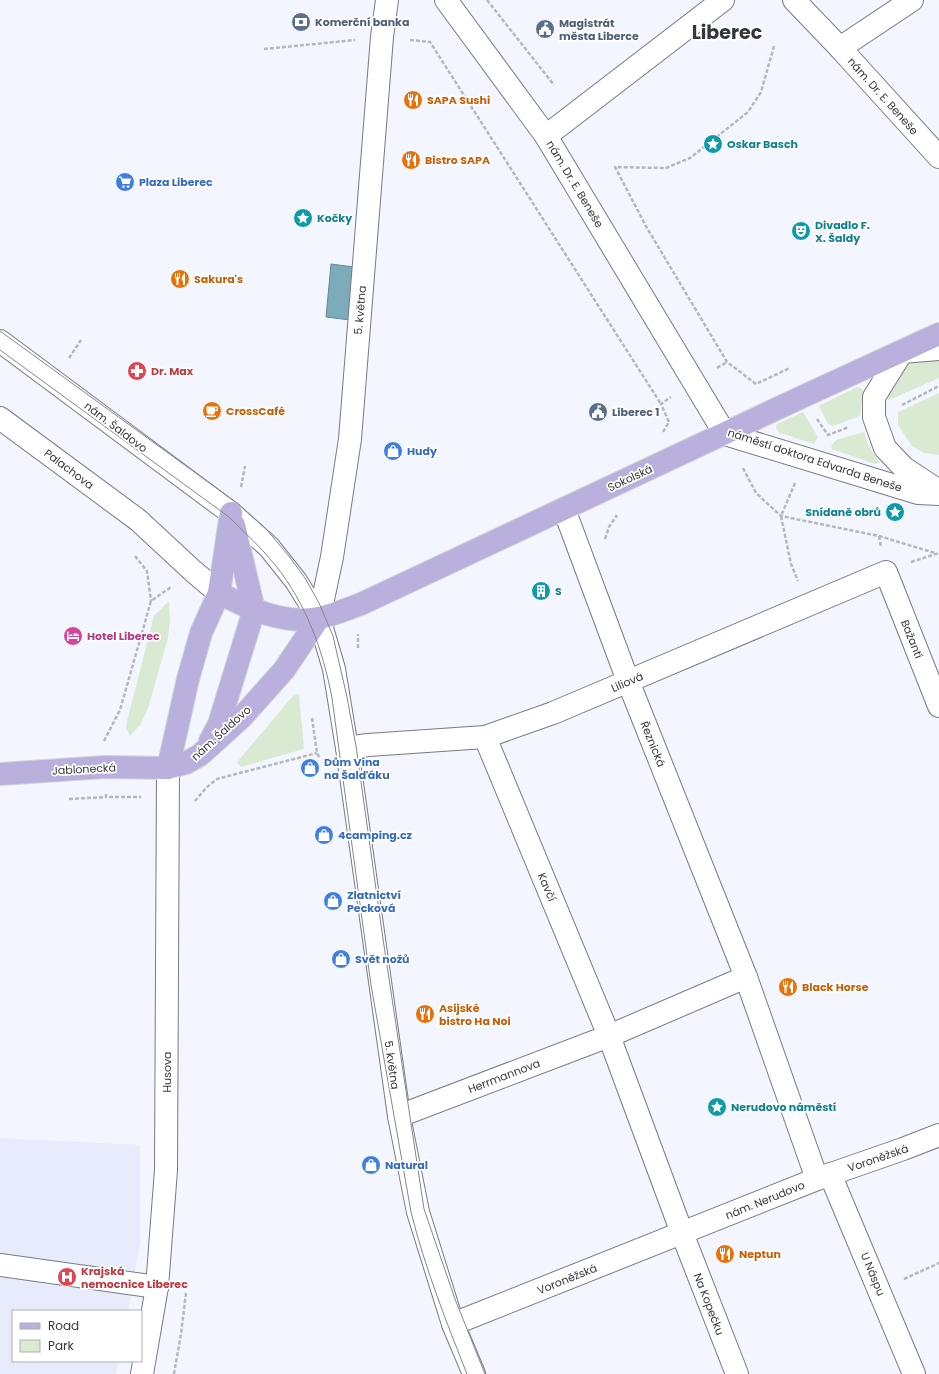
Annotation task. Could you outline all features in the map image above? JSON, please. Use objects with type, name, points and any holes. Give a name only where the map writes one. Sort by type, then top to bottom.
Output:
[{"type":"main road","name":"Sokolská","points":[[319,618],[360,604],[939,334]]},
{"type":"main road","points":[[200,755],[219,724],[254,610],[231,513]]},
{"type":"main road","name":"nám. Šaldovo","points":[[231,513],[219,594],[201,634],[188,679],[168,768],[186,764],[200,755],[242,717],[284,670],[319,618]]},
{"type":"main road","points":[[219,594],[254,610],[290,620],[319,618]]},
{"type":"main road","name":"Jablonecká","points":[[0,774],[105,767],[168,768]]},
{"type":"street","name":"5. května","points":[[319,618],[332,557],[350,439],[382,37],[387,0]]},
{"type":"street","points":[[446,0],[546,136]]},
{"type":"street","name":"nám. Dr. E. Beneše","points":[[694,382],[546,136],[723,0]]},
{"type":"street","name":"nám. Dr. E. Beneše","points":[[794,0],[840,48],[939,157]]},
{"type":"street","points":[[840,48],[912,0]]},
{"type":"street","name":"nám. Šaldovo","points":[[0,341],[231,513],[269,548],[296,581],[319,618],[334,669],[352,747]]},
{"type":"street","points":[[902,352],[939,349]]},
{"type":"street","name":"náměstí doktora Edvarda Beneše","points":[[902,352],[874,397],[874,417],[885,448],[904,468],[939,491]]},
{"type":"street","name":"náměstí doktora Edvarda Beneše","points":[[694,382],[725,434],[918,493],[939,494]]},
{"type":"street","name":"Palachova","points":[[0,418],[138,520],[193,571]]},
{"type":"street","name":"Řeznická","points":[[564,509],[628,681],[746,977]]},
{"type":"street","points":[[193,571],[219,594]]},
{"type":"street","name":"Liliová","points":[[352,747],[485,737],[552,713],[886,572]]},
{"type":"street","name":"Bažantí","points":[[886,572],[939,706]]},
{"type":"street","name":"Kavčí","points":[[485,737],[609,1036]]},
{"type":"street","name":"5. května","points":[[352,747],[399,1116],[418,1212],[453,1324],[471,1373]]},
{"type":"street","name":"Husova","points":[[142,1374],[157,1287],[166,1170],[168,768]]},
{"type":"street","points":[[682,1234],[609,1036],[746,977]]},
{"type":"street","name":"nám. Nerudovo","points":[[682,1234],[823,1177],[746,977]]},
{"type":"street","name":"Herrmannova","points":[[399,1116],[609,1036]]},
{"type":"street","name":"Voroněžská","points":[[823,1177],[939,1135]]},
{"type":"street","name":"U Náspu","points":[[823,1177],[880,1291],[914,1374]]},
{"type":"street","name":"Voroněžská","points":[[453,1324],[682,1234]]},
{"type":"street","name":"Na Kopečku","points":[[682,1234],[737,1374]]},
{"type":"street","points":[[0,1265],[157,1287]]},
{"type":"path","points":[[487,0],[554,84]]},
{"type":"path","points":[[264,49],[382,37],[430,42],[661,404],[669,422],[660,437]]},
{"type":"path","points":[[774,46],[761,92],[748,112],[690,158],[666,168],[615,167],[647,228],[727,362],[756,384],[790,368]]},
{"type":"path","points":[[66,363],[81,340]]},
{"type":"path","points":[[661,404],[727,362]]},
{"type":"path","points":[[899,406],[939,386]]},
{"type":"path","points":[[816,418],[828,435],[852,426]]},
{"type":"path","points":[[741,465],[756,493],[781,516],[879,536],[935,553]]},
{"type":"path","points":[[231,513],[237,503],[245,466]]},
{"type":"path","points":[[796,480],[781,516],[791,564],[809,605]]},
{"type":"path","points":[[603,543],[609,527],[621,509]]},
{"type":"path","points":[[105,767],[104,739],[120,710],[151,600],[147,571],[130,551]]},
{"type":"path","points":[[151,600],[193,571]]},
{"type":"path","points":[[168,805],[193,805],[206,788],[217,779],[317,753]]},
{"type":"path","points":[[880,1291],[939,1263]]},
{"type":"shaded area","name":"Krajská nemocnice Liberec","points":[[0,1138],[140,1145],[140,1243],[128,1310],[12,1310],[12,1362],[119,1362],[116,1374],[0,1374]]},
{"type":"green space","points":[[939,358],[939,378],[887,401],[894,380],[903,368],[917,361]]},
{"type":"green space","points":[[857,387],[861,388],[863,391],[860,416],[833,426],[828,424],[819,406]]},
{"type":"green space","points":[[939,393],[939,455],[924,453],[912,446],[898,425],[898,412]]},
{"type":"green space","points":[[803,412],[818,437],[814,444],[780,433],[776,428],[777,424]]},
{"type":"green space","points":[[864,432],[868,445],[880,463],[875,464],[832,449],[831,446],[836,440]]},
{"type":"green space","points":[[169,601],[170,620],[168,638],[148,708],[140,725],[130,736],[126,728],[127,721],[154,616]]},
{"type":"green space","points":[[299,694],[304,749],[241,767],[237,762],[293,696]]},
{"type":"water","points":[[331,264],[354,267],[350,320],[326,317]]},
{"type":"tram line","points":[[0,331],[237,503],[267,530],[288,555],[305,578],[319,603],[333,636],[347,697],[356,746],[383,939],[424,1209],[455,1299],[485,1374]]},
{"type":"tram line","points":[[0,350],[229,517],[271,559],[287,581],[305,612],[324,662],[332,698],[371,985],[411,1212],[429,1274],[467,1374]]},
{"type":"place","name":"Komerční banka","points":[[301,22]]},
{"type":"place","name":"Magistrát města Liberce","points":[[545,29]]},
{"type":"place","name":"SAPA Sushi","points":[[413,100]]},
{"type":"place","name":"Oskar Basch","points":[[713,144]]},
{"type":"place","name":"Bistro SAPA","points":[[411,160]]},
{"type":"place","name":"Plaza Liberec","points":[[125,182]]},
{"type":"place","name":"Kočky","points":[[303,218]]},
{"type":"place","name":"Divadlo F. X. Šaldy","points":[[801,231]]},
{"type":"place","name":"Sakura's","points":[[180,279]]},
{"type":"place","name":"Dr. Max","points":[[137,371]]},
{"type":"place","name":"CrossCafé","points":[[212,411]]},
{"type":"place","name":"Liberec 1","points":[[598,412]]},
{"type":"place","name":"Hudy","points":[[393,451]]},
{"type":"place","name":"Snídaně obrů","points":[[895,512]]},
{"type":"place","name":"S","points":[[541,591]]},
{"type":"place","name":"Hotel Liberec","points":[[73,636]]},
{"type":"place","name":"Dům Vína na Šalďáku","points":[[310,768]]},
{"type":"place","name":"4camping.cz","points":[[324,835]]},
{"type":"place","name":"Zlatnictví Pecková","points":[[333,901]]},
{"type":"place","name":"Svět nožů","points":[[341,959]]},
{"type":"place","name":"Black Horse","points":[[788,987]]},
{"type":"place","name":"Asijské bistro Ha Noi","points":[[425,1014]]},
{"type":"place","name":"Nerudovo náměstí","points":[[717,1107]]},
{"type":"place","name":"Natural","points":[[371,1165]]},
{"type":"place","name":"Neptun","points":[[725,1254]]},
{"type":"place","name":"Krajská nemocnice Liberec","points":[[67,1277]]},
{"type":"district","name":"Liberec","points":[[727,32]]}]
